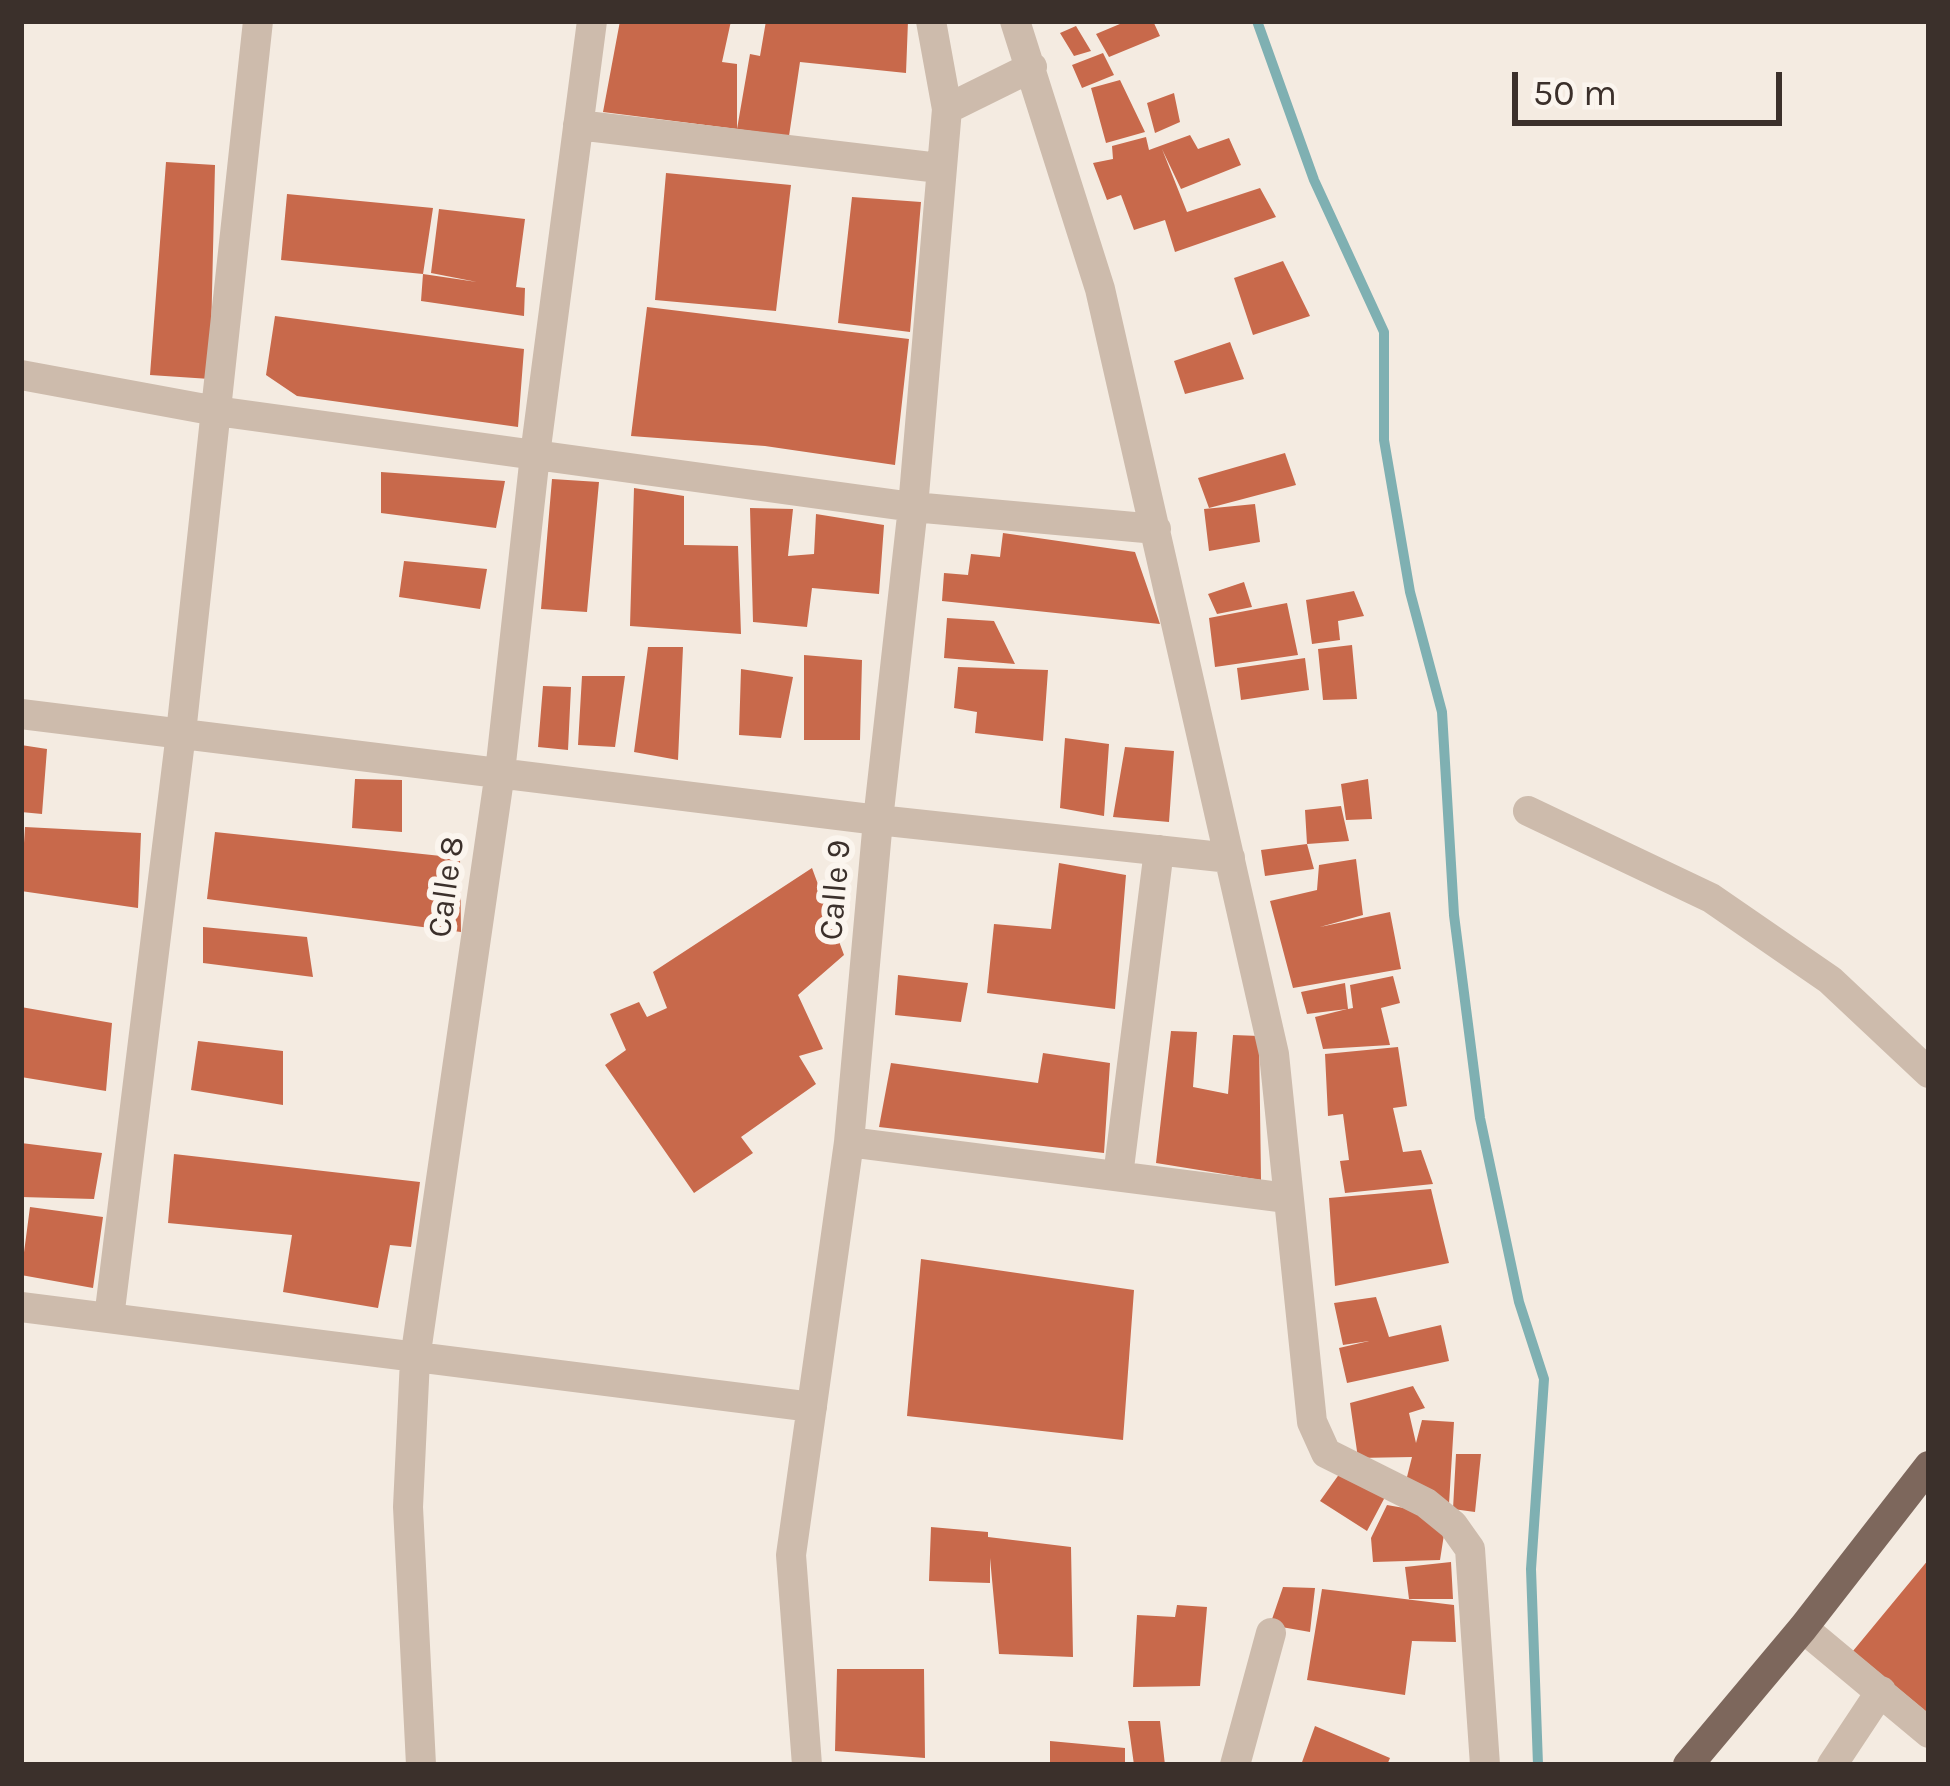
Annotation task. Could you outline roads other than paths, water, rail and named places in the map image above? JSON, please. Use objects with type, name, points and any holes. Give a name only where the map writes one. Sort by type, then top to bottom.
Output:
[{"type":"main road","points":[[1688,1765],[1929,1466]]},
{"type":"street","points":[[109,1318],[181,734],[258,21]]},
{"type":"street","name":"Calle 8","points":[[421,1765],[408,1507],[415,1360],[500,772],[592,21]]},
{"type":"street","name":"Calle 9","points":[[807,1765],[791,1555],[849,1142],[878,820],[914,507],[947,109],[931,21]]},
{"type":"street","points":[[1016,21],[1100,289],[1274,1054],[1316,1436],[1327,1453],[1426,1503],[1453,1526],[1470,1549],[1485,1765]]},
{"type":"street","points":[[947,109],[1032,67]]},
{"type":"street","points":[[578,125],[939,168]]},
{"type":"street","points":[[21,376],[216,411],[914,507],[1156,529]]},
{"type":"street","points":[[21,714],[878,820],[1230,857]]},
{"type":"street","points":[[1528,811],[1711,898],[1830,980],[1929,1072]]},
{"type":"street","points":[[1118,1176],[1159,850]]},
{"type":"street","points":[[849,1142],[1287,1198]]},
{"type":"street","points":[[21,1307],[812,1407]]},
{"type":"street","points":[[1803,1628],[1929,1732]]},
{"type":"street","points":[[1235,1765],[1271,1634]]},
{"type":"street","points":[[1832,1765],[1881,1691]]},
{"type":"waterway","points":[[1257,21],[1314,180],[1384,332],[1384,440],[1410,592],[1442,712],[1454,915],[1480,1118],[1519,1302],[1544,1379],[1531,1569],[1538,1765]]}]
